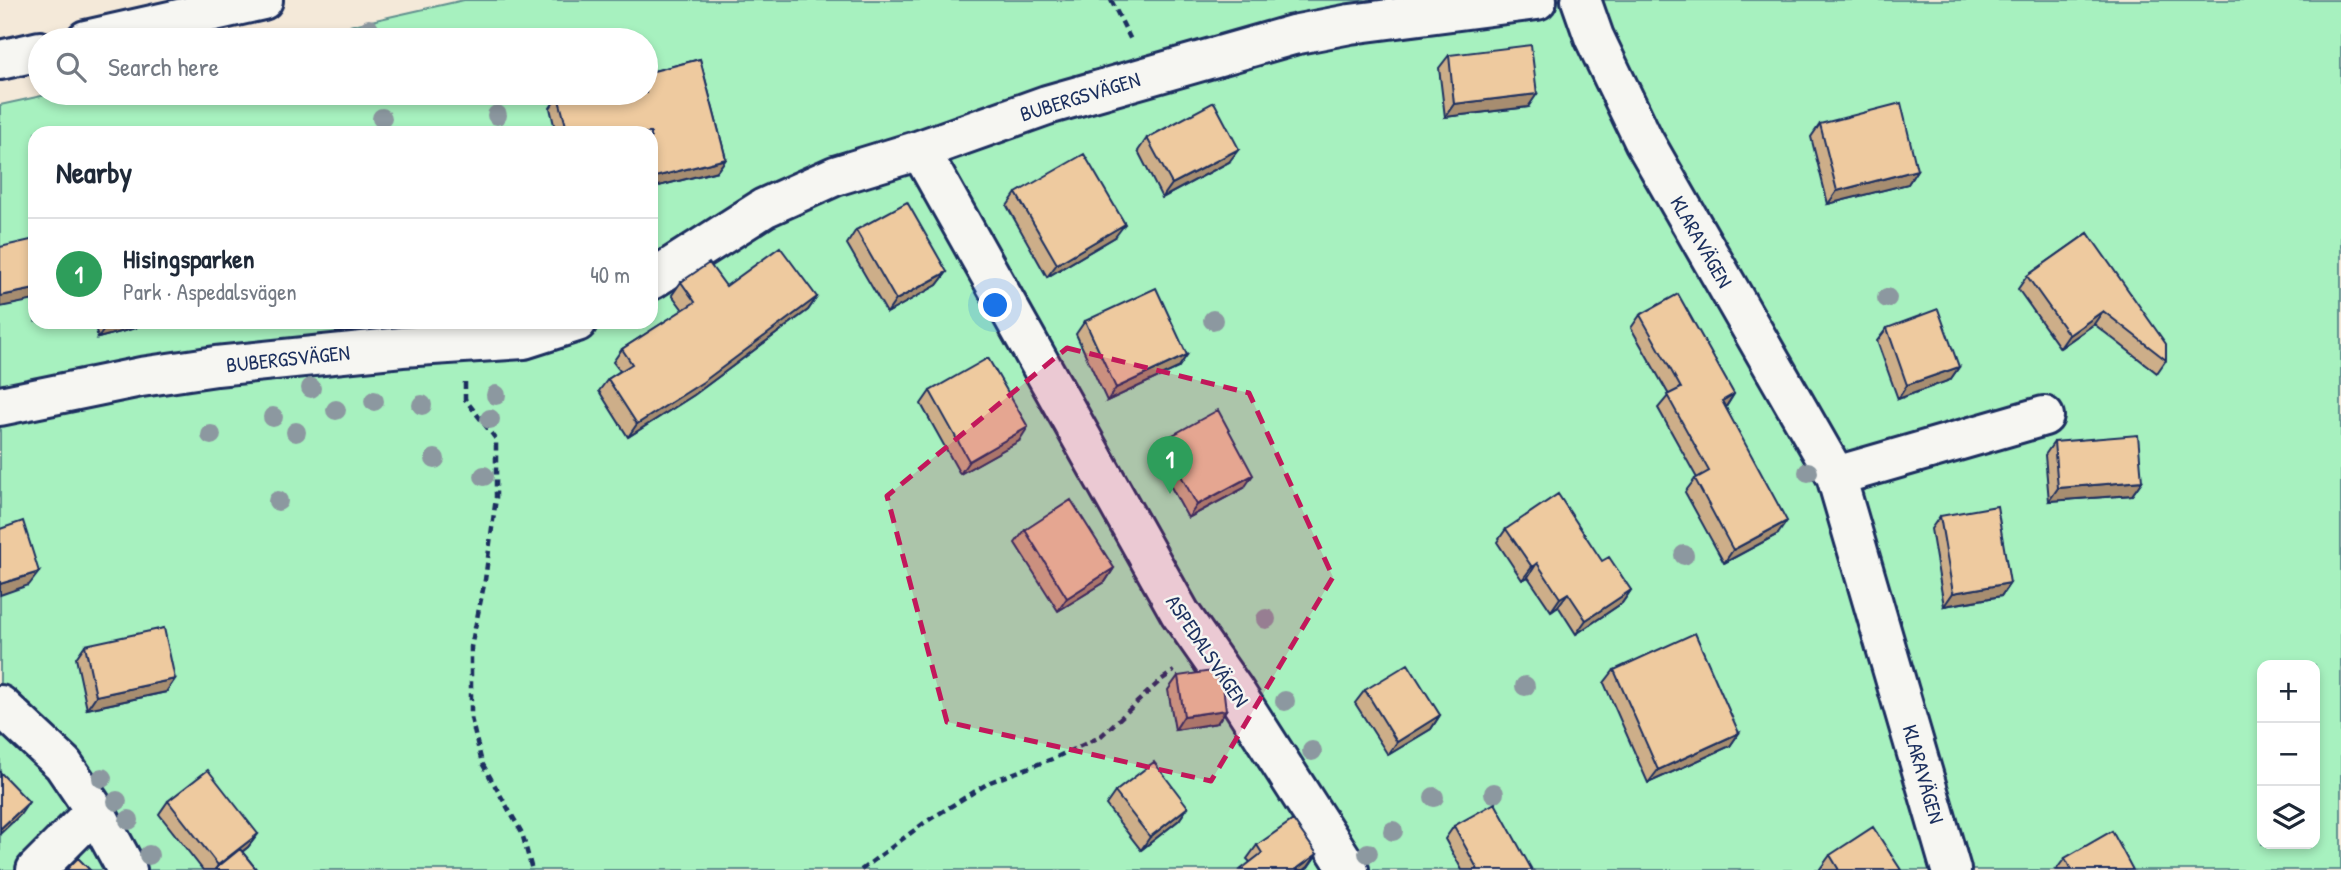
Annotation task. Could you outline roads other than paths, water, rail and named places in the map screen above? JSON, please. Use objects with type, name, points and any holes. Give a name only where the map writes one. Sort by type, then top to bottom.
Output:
[{"type":"street","points":[[139,28],[263,0]]},
{"type":"street","name":"BUBERGSVÄGEN","points":[[658,276],[764,208],[835,176],[920,150],[1047,105],[1293,35],[1350,24],[1537,0]]},
{"type":"street","name":"KLARAVÄGEN","points":[[1581,0],[1594,37],[1644,141],[1836,476],[1951,870]]},
{"type":"street","points":[[0,60],[28,54]]},
{"type":"street","name":"ASPEDALSVÄGEN","points":[[920,150],[1168,593],[1349,870]]},
{"type":"street","name":"BUBERGSVÄGEN","points":[[0,406],[141,377],[216,366],[402,347],[524,339],[555,329]]},
{"type":"street","points":[[1836,476],[2044,415]]},
{"type":"street","points":[[0,705],[63,764],[95,811],[127,870]]},
{"type":"street","points":[[36,870],[95,811]]},
{"type":"place","name":"Hisingsparken","points":[[1170,494]]}]
